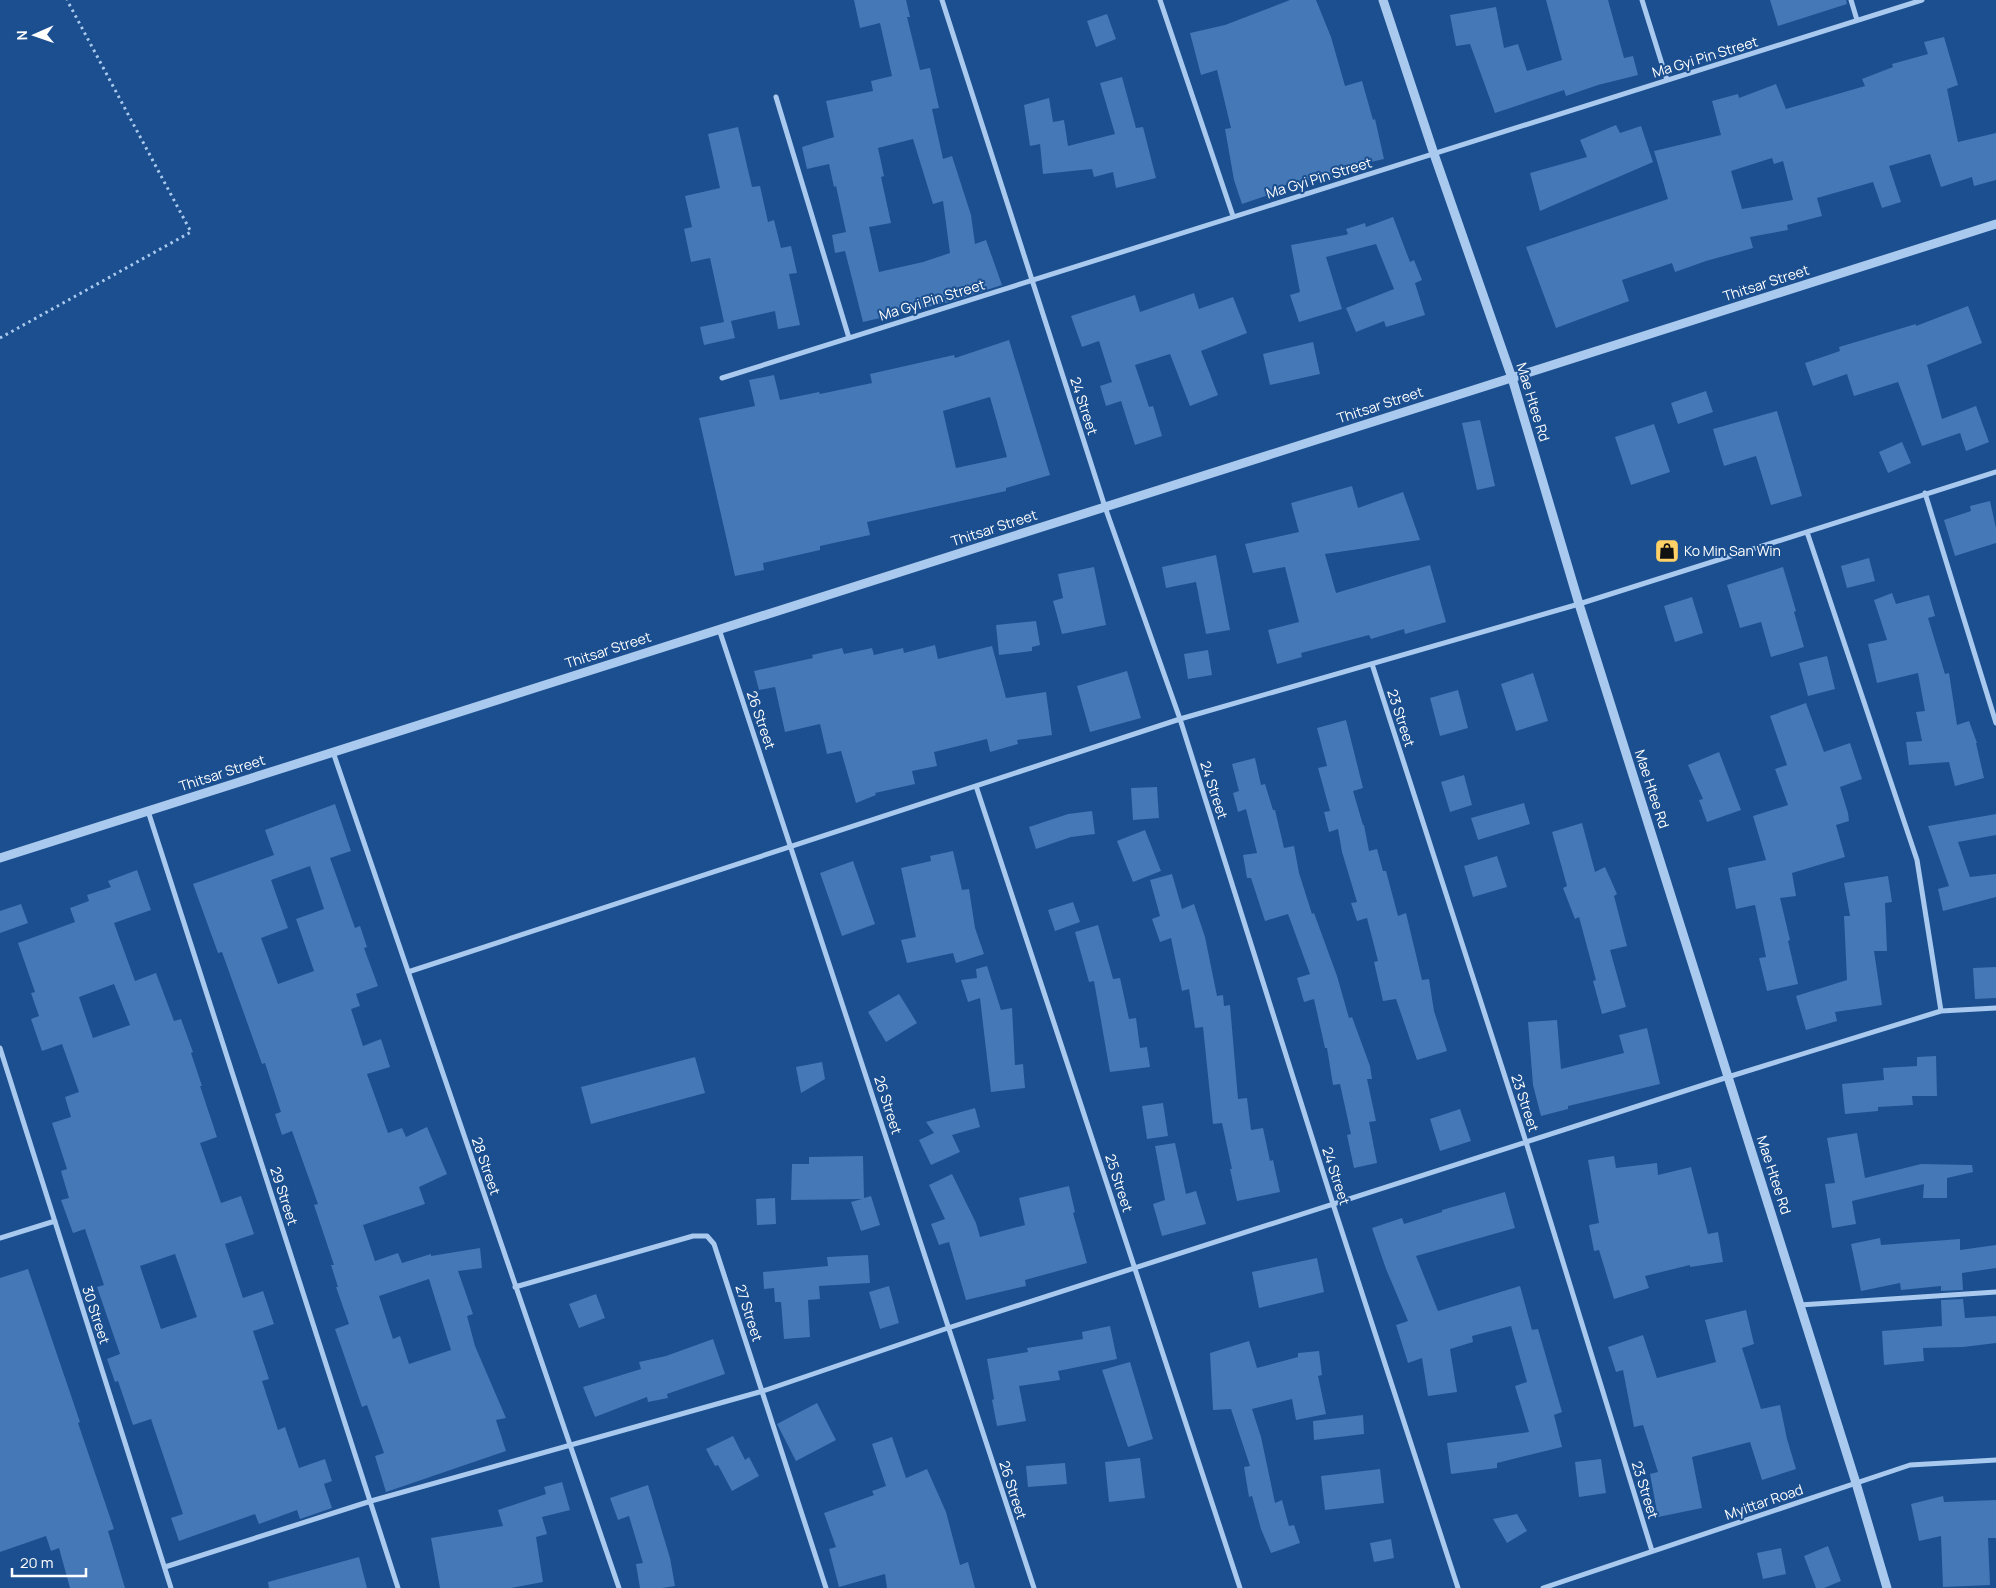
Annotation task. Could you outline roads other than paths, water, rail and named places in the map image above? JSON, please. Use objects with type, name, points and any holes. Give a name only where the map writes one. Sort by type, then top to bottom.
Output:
[{"type":"street","name":"24 Street","points":[[942,0],[1105,507],[1180,719],[1333,1204],[1458,1588]]},
{"type":"street","points":[[1160,0],[1233,216]]},
{"type":"street","name":"Mae Htee Rd","points":[[1383,0],[1512,378],[1579,604],[1856,1483],[1886,1588]]},
{"type":"street","points":[[1642,0],[1667,80]]},
{"type":"street","points":[[1851,0],[1857,20]]},
{"type":"street","name":"Ma Gyi Pin Street","points":[[722,378],[1922,0]]},
{"type":"street","points":[[776,97],[849,338]]},
{"type":"street","name":"Thitsar Street","points":[[0,858],[1996,224]]},
{"type":"street","points":[[408,972],[1180,719],[1579,604],[1996,472]]},
{"type":"street","points":[[1925,493],[1996,723]]},
{"type":"street","points":[[1807,532],[1917,860],[1942,1011]]},
{"type":"street","name":"26 Street","points":[[719,629],[792,846],[1034,1588]]},
{"type":"street","name":"23 Street","points":[[1372,664],[1526,1142],[1652,1551]]},
{"type":"street","name":"28 Street","points":[[333,752],[619,1588]]},
{"type":"street","name":"25 Street","points":[[976,786],[1240,1588]]},
{"type":"street","name":"29 Street","points":[[148,811],[398,1588]]},
{"type":"street","points":[[165,1566],[371,1502],[762,1391],[1134,1268],[1728,1077],[1942,1011],[1996,1008]]},
{"type":"street","name":"30 Street","points":[[0,1048],[171,1588]]},
{"type":"street","points":[[0,1238],[55,1221]]},
{"type":"street","name":"27 Street","points":[[515,1287],[693,1236],[707,1236],[714,1244],[826,1588]]},
{"type":"street","points":[[1800,1305],[1996,1292]]},
{"type":"street","name":"Myittar Road","points":[[1543,1588],[1910,1465],[1996,1460]]},
{"type":"place","name":"Ko Min San Win","points":[[1667,551]]}]
